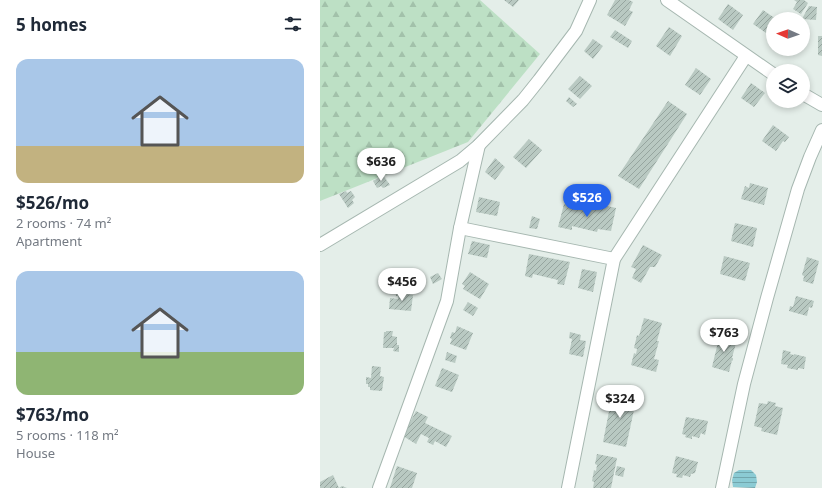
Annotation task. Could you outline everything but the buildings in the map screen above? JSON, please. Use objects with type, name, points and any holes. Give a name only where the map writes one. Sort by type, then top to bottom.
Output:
[{"type":"street","points":[[320,245],[460,161],[479,145],[523,100],[539,80],[576,31],[590,0]]},
{"type":"street","points":[[667,0],[766,69]]},
{"type":"street","points":[[568,488],[614,259],[746,56]]},
{"type":"street","points":[[810,98],[822,105]]},
{"type":"street","points":[[722,488],[744,384],[767,298],[798,189],[822,130]]},
{"type":"street","points":[[379,488],[447,301],[460,228],[479,145]]},
{"type":"street","points":[[460,228],[614,259]]},
{"type":"green space","points":[[320,0],[480,0],[540,54],[468,142],[320,201]]},
{"type":"water","points":[[739,470],[751,470],[756,475],[757,482],[755,488],[733,487],[732,480],[734,473]]}]
